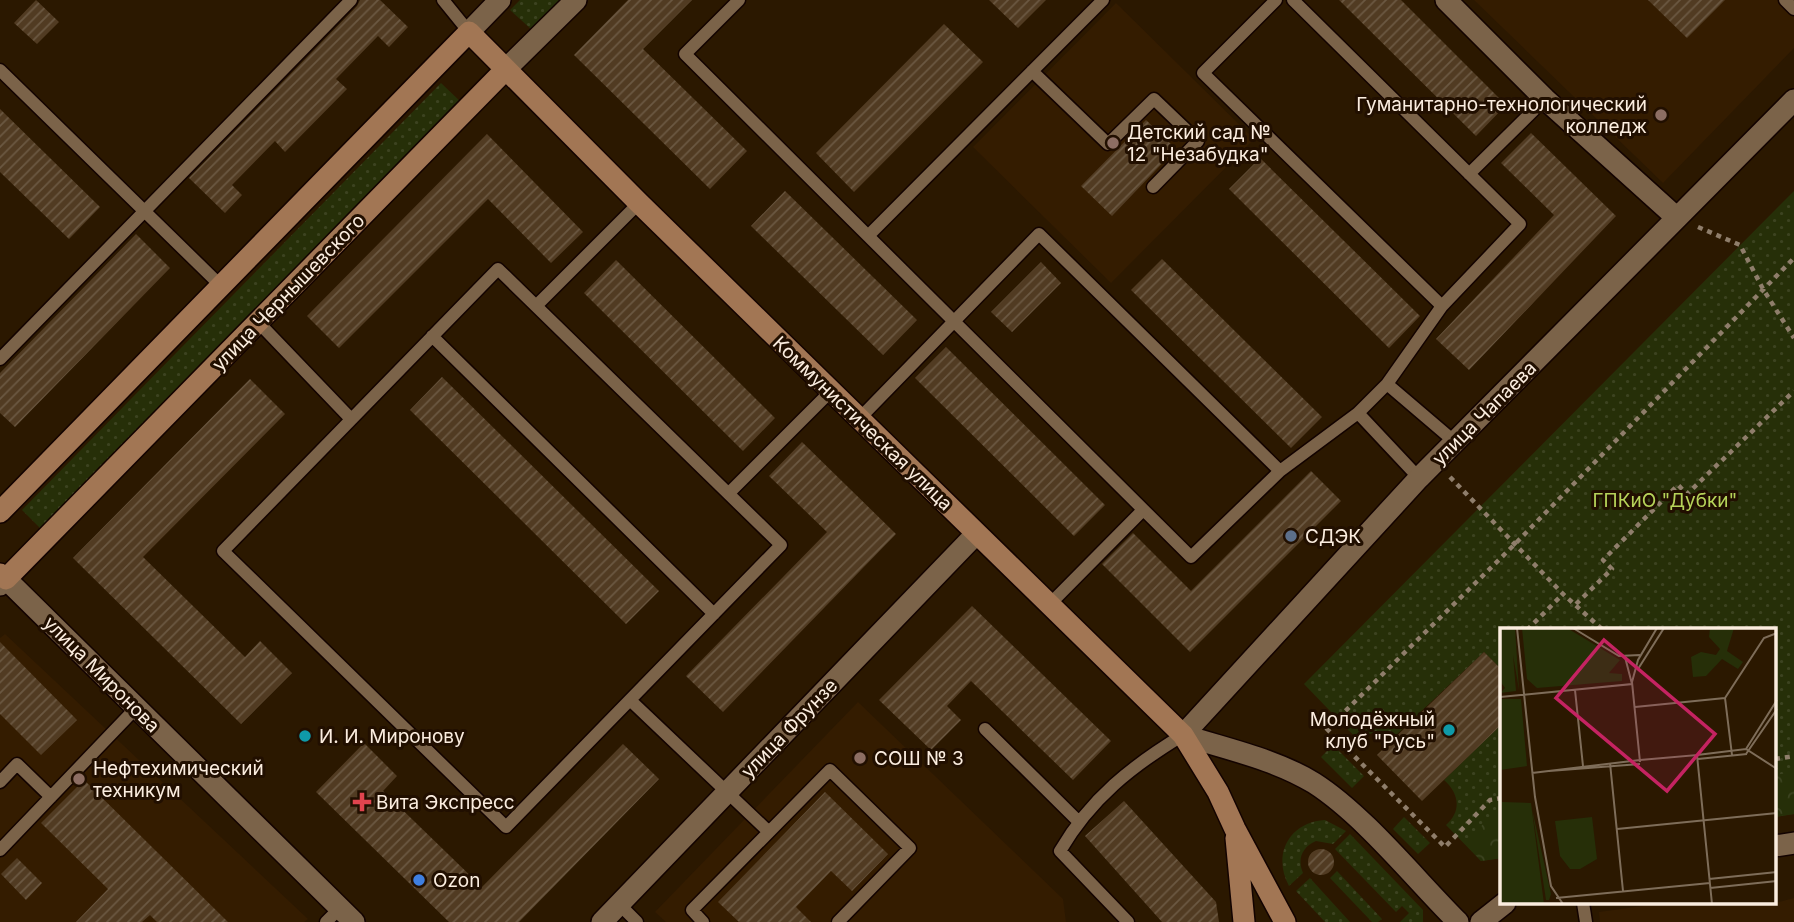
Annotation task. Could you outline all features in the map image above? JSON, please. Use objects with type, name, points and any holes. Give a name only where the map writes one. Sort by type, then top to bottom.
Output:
[{"type":"main road","name":"Коммунистическая улица","points":[[469,32],[639,204],[1182,735],[1218,792],[1285,922]]},
{"type":"main road","points":[[0,512],[219,284],[469,32]]},
{"type":"main road","name":"улица Чернышевского","points":[[2,579],[506,69]]},
{"type":"main road","name":"Коммунистическая улица","points":[[1235,829],[1244,922]]},
{"type":"street","points":[[469,32],[500,0]]},
{"type":"street","name":"улица Чернышевского","points":[[506,69],[576,0]]},
{"type":"street","points":[[1446,0],[1545,99],[1676,218]]},
{"type":"street","name":"улица Чапаева","points":[[1182,735],[1419,478],[1794,100]]},
{"type":"street","name":"улица Фрунзе","points":[[602,922],[976,534]]},
{"type":"street","name":"улица Миронова","points":[[2,579],[136,708],[340,917]]},
{"type":"street","points":[[1182,735],[1265,761],[1313,783],[1347,809],[1458,922]]},
{"type":"street","points":[[1776,846],[1794,843]]},
{"type":"street","points":[[1481,922],[1504,904]]},
{"type":"lane","points":[[0,359],[351,0]]},
{"type":"lane","points":[[443,0],[469,32]]},
{"type":"lane","points":[[738,0],[685,54],[1191,557],[1280,471],[1358,413],[1387,384],[1442,306],[1520,224],[1293,0]]},
{"type":"lane","points":[[868,236],[1102,0]]},
{"type":"lane","points":[[1276,0],[1203,73],[1442,306]]},
{"type":"lane","points":[[1785,0],[1794,9]]},
{"type":"lane","points":[[0,70],[219,284]]},
{"type":"lane","points":[[1032,71],[1108,144],[1154,99],[1198,141],[1153,187]]},
{"type":"lane","points":[[1469,174],[1545,99]]},
{"type":"lane","points":[[537,305],[639,204]]},
{"type":"lane","points":[[859,419],[1039,234],[1280,471]]},
{"type":"lane","points":[[498,269],[537,305],[781,545],[506,827],[223,551],[498,269]]},
{"type":"lane","points":[[258,322],[351,419]]},
{"type":"lane","points":[[432,336],[714,614]]},
{"type":"lane","points":[[1387,384],[1455,442]]},
{"type":"lane","points":[[729,493],[830,392]]},
{"type":"lane","points":[[1358,413],[1419,478]]},
{"type":"lane","points":[[1049,605],[1143,510]]},
{"type":"lane","points":[[630,699],[769,832]]},
{"type":"lane","points":[[0,850],[136,708]]},
{"type":"lane","points":[[985,729],[1078,821]]},
{"type":"lane","points":[[1128,922],[1060,851],[1078,821],[1139,761],[1182,735]]},
{"type":"lane","points":[[0,782],[17,764],[51,797]]},
{"type":"lane","points":[[704,922],[692,910],[830,771],[910,848],[838,922]]},
{"type":"lane","points":[[619,904],[637,922]]},
{"type":"lane","points":[[1583,904],[1586,922]]},
{"type":"path","points":[[1676,218],[1741,245],[1763,289],[1794,338]]},
{"type":"path","points":[[1500,798],[1490,800],[1445,847],[1327,729],[1516,542],[1794,258]]},
{"type":"path","points":[[1576,604],[1612,569],[1602,560],[1678,485],[1687,494],[1794,391]]},
{"type":"path","points":[[1435,462],[1516,542],[1563,594],[1600,628]]},
{"type":"path","points":[[1529,628],[1563,594]]},
{"type":"path","points":[[1776,759],[1794,756]]},
{"type":"shaded area","name":"Гуманитарно-технологический колледж","points":[[1474,0],[1794,0],[1794,48],[1663,183]]},
{"type":"shaded area","name":"Детский сад № 12 \"Незабудка\"","points":[[1116,3],[1254,139],[1111,283],[973,147]]},
{"type":"shaded area","name":"Нефтехимический техникум","points":[[5,634],[308,919],[304,922],[0,922],[0,638]]},
{"type":"shaded area","name":"СОШ № 3","points":[[858,702],[1063,899],[1066,922],[666,922],[655,912]]},
{"type":"shaded area","points":[[1794,898],[1794,922],[1600,922],[1599,912],[1657,904],[1776,903]]},
{"type":"green space","points":[[520,0],[561,0],[532,30],[510,10]]},
{"type":"green space","points":[[441,83],[463,104],[43,531],[22,510]]},
{"type":"green space","name":"ГПКиО \"Дубки\"","points":[[1794,191],[1794,814],[1776,817],[1776,628],[1500,628],[1500,668],[1484,652],[1396,735],[1376,732],[1360,742],[1304,684]]},
{"type":"green space","points":[[1500,726],[1500,858],[1481,861],[1446,825],[1455,814],[1457,802],[1453,791],[1444,780]]},
{"type":"green space","points":[[1333,745],[1364,776],[1352,788],[1321,757]]},
{"type":"green space","points":[[1794,772],[1794,814],[1776,817],[1776,775]]},
{"type":"green space","points":[[1404,817],[1430,843],[1418,854],[1393,829]]},
{"type":"green space","points":[[1500,817],[1500,858],[1481,861],[1468,847],[1486,819]]},
{"type":"green space","points":[[1325,820],[1346,831],[1333,844],[1316,841],[1307,847],[1301,858],[1303,873],[1289,886],[1282,863],[1287,842],[1302,827]]},
{"type":"green space","points":[[1350,834],[1423,910],[1423,922],[1400,922],[1409,913],[1402,906],[1396,912],[1335,849]]},
{"type":"green space","points":[[1337,871],[1382,919],[1372,922],[1330,878]]},
{"type":"green space","points":[[1310,878],[1350,922],[1325,922],[1296,891]]},
{"type":"building","points":[[36,0],[59,22],[37,44],[14,23]]},
{"type":"building","points":[[360,0],[380,0],[408,27],[389,47],[378,36],[336,79],[347,89],[285,152],[275,141],[232,185],[242,195],[225,213],[189,178]]},
{"type":"building","points":[[628,0],[692,0],[643,49],[747,151],[710,189],[574,55]]},
{"type":"building","points":[[989,0],[1046,0],[1018,28]]},
{"type":"building","points":[[1339,0],[1401,0],[1506,105],[1476,136]]},
{"type":"building","points":[[1648,0],[1725,0],[1687,38]]},
{"type":"building","points":[[944,24],[983,62],[854,192],[816,153]]},
{"type":"building","points":[[0,109],[100,207],[69,239],[0,172]]},
{"type":"building","points":[[1146,120],[1176,149],[1112,216],[1081,186]]},
{"type":"building","points":[[1531,133],[1616,216],[1469,370],[1436,339],[1554,215],[1501,163]]},
{"type":"building","points":[[487,134],[583,232],[551,263],[488,199],[339,348],[307,316]]},
{"type":"building","points":[[1260,158],[1420,316],[1389,348],[1229,189]]},
{"type":"building","points":[[785,191],[917,320],[883,355],[751,226]]},
{"type":"building","points":[[136,234],[170,268],[15,427],[0,413],[0,373]]},
{"type":"building","points":[[1162,259],[1322,417],[1291,448],[1131,290]]},
{"type":"building","points":[[616,260],[775,418],[743,451],[584,293]]},
{"type":"building","points":[[1041,262],[1061,283],[1012,332],[991,312]]},
{"type":"building","points":[[946,347],[1105,505],[1074,536],[915,378]]},
{"type":"building","points":[[442,377],[659,591],[626,624],[410,410]]},
{"type":"building","points":[[250,379],[285,414],[143,557],[245,657],[260,641],[292,673],[241,724],[73,558]]},
{"type":"building","points":[[802,442],[896,534],[723,712],[686,676],[827,532],[769,476]]},
{"type":"building","points":[[1311,471],[1341,501],[1190,652],[1102,564],[1133,533],[1191,591]]},
{"type":"building","points":[[972,606],[1111,741],[1073,780],[971,681],[947,706],[961,720],[931,750],[879,700]]},
{"type":"building","points":[[0,642],[77,720],[41,755],[0,714]]},
{"type":"building","name":"Молодёжный клуб \"Русь\"","points":[[1484,652],[1500,668],[1500,726],[1422,801],[1377,755]]},
{"type":"building","points":[[364,743],[397,776],[383,791],[482,887],[623,744],[659,779],[519,922],[449,922],[316,792]]},
{"type":"building","points":[[84,780],[228,922],[157,922],[150,915],[142,922],[76,922],[108,889],[41,823]]},
{"type":"building","points":[[825,792],[888,854],[852,891],[831,871],[796,907],[811,922],[739,922],[718,902]]},
{"type":"building","points":[[1124,801],[1216,902],[1219,922],[1162,922],[1085,836]]},
{"type":"building","points":[[1321,849],[1330,853],[1334,862],[1330,871],[1321,875],[1312,871],[1308,862],[1312,853]]},
{"type":"building","points":[[17,858],[42,883],[26,900],[1,874]]},
{"type":"place","name":"Гуманитарно-технологический колледж","points":[[1661,115]]},
{"type":"place","name":"Детский сад № 12 \"Незабудка\"","points":[[1113,143]]},
{"type":"place","name":"СДЭК","points":[[1291,536]]},
{"type":"place","name":"Молодёжный клуб \"Русь\"","points":[[1449,730]]},
{"type":"place","name":"И. И. Миронову","points":[[305,736]]},
{"type":"place","name":"СОШ № 3","points":[[860,758]]},
{"type":"place","name":"Нефтехимический техникум","points":[[79,779]]},
{"type":"place","name":"Вита Экспресс","points":[[362,802]]},
{"type":"place","name":"Ozon","points":[[419,880]]}]
